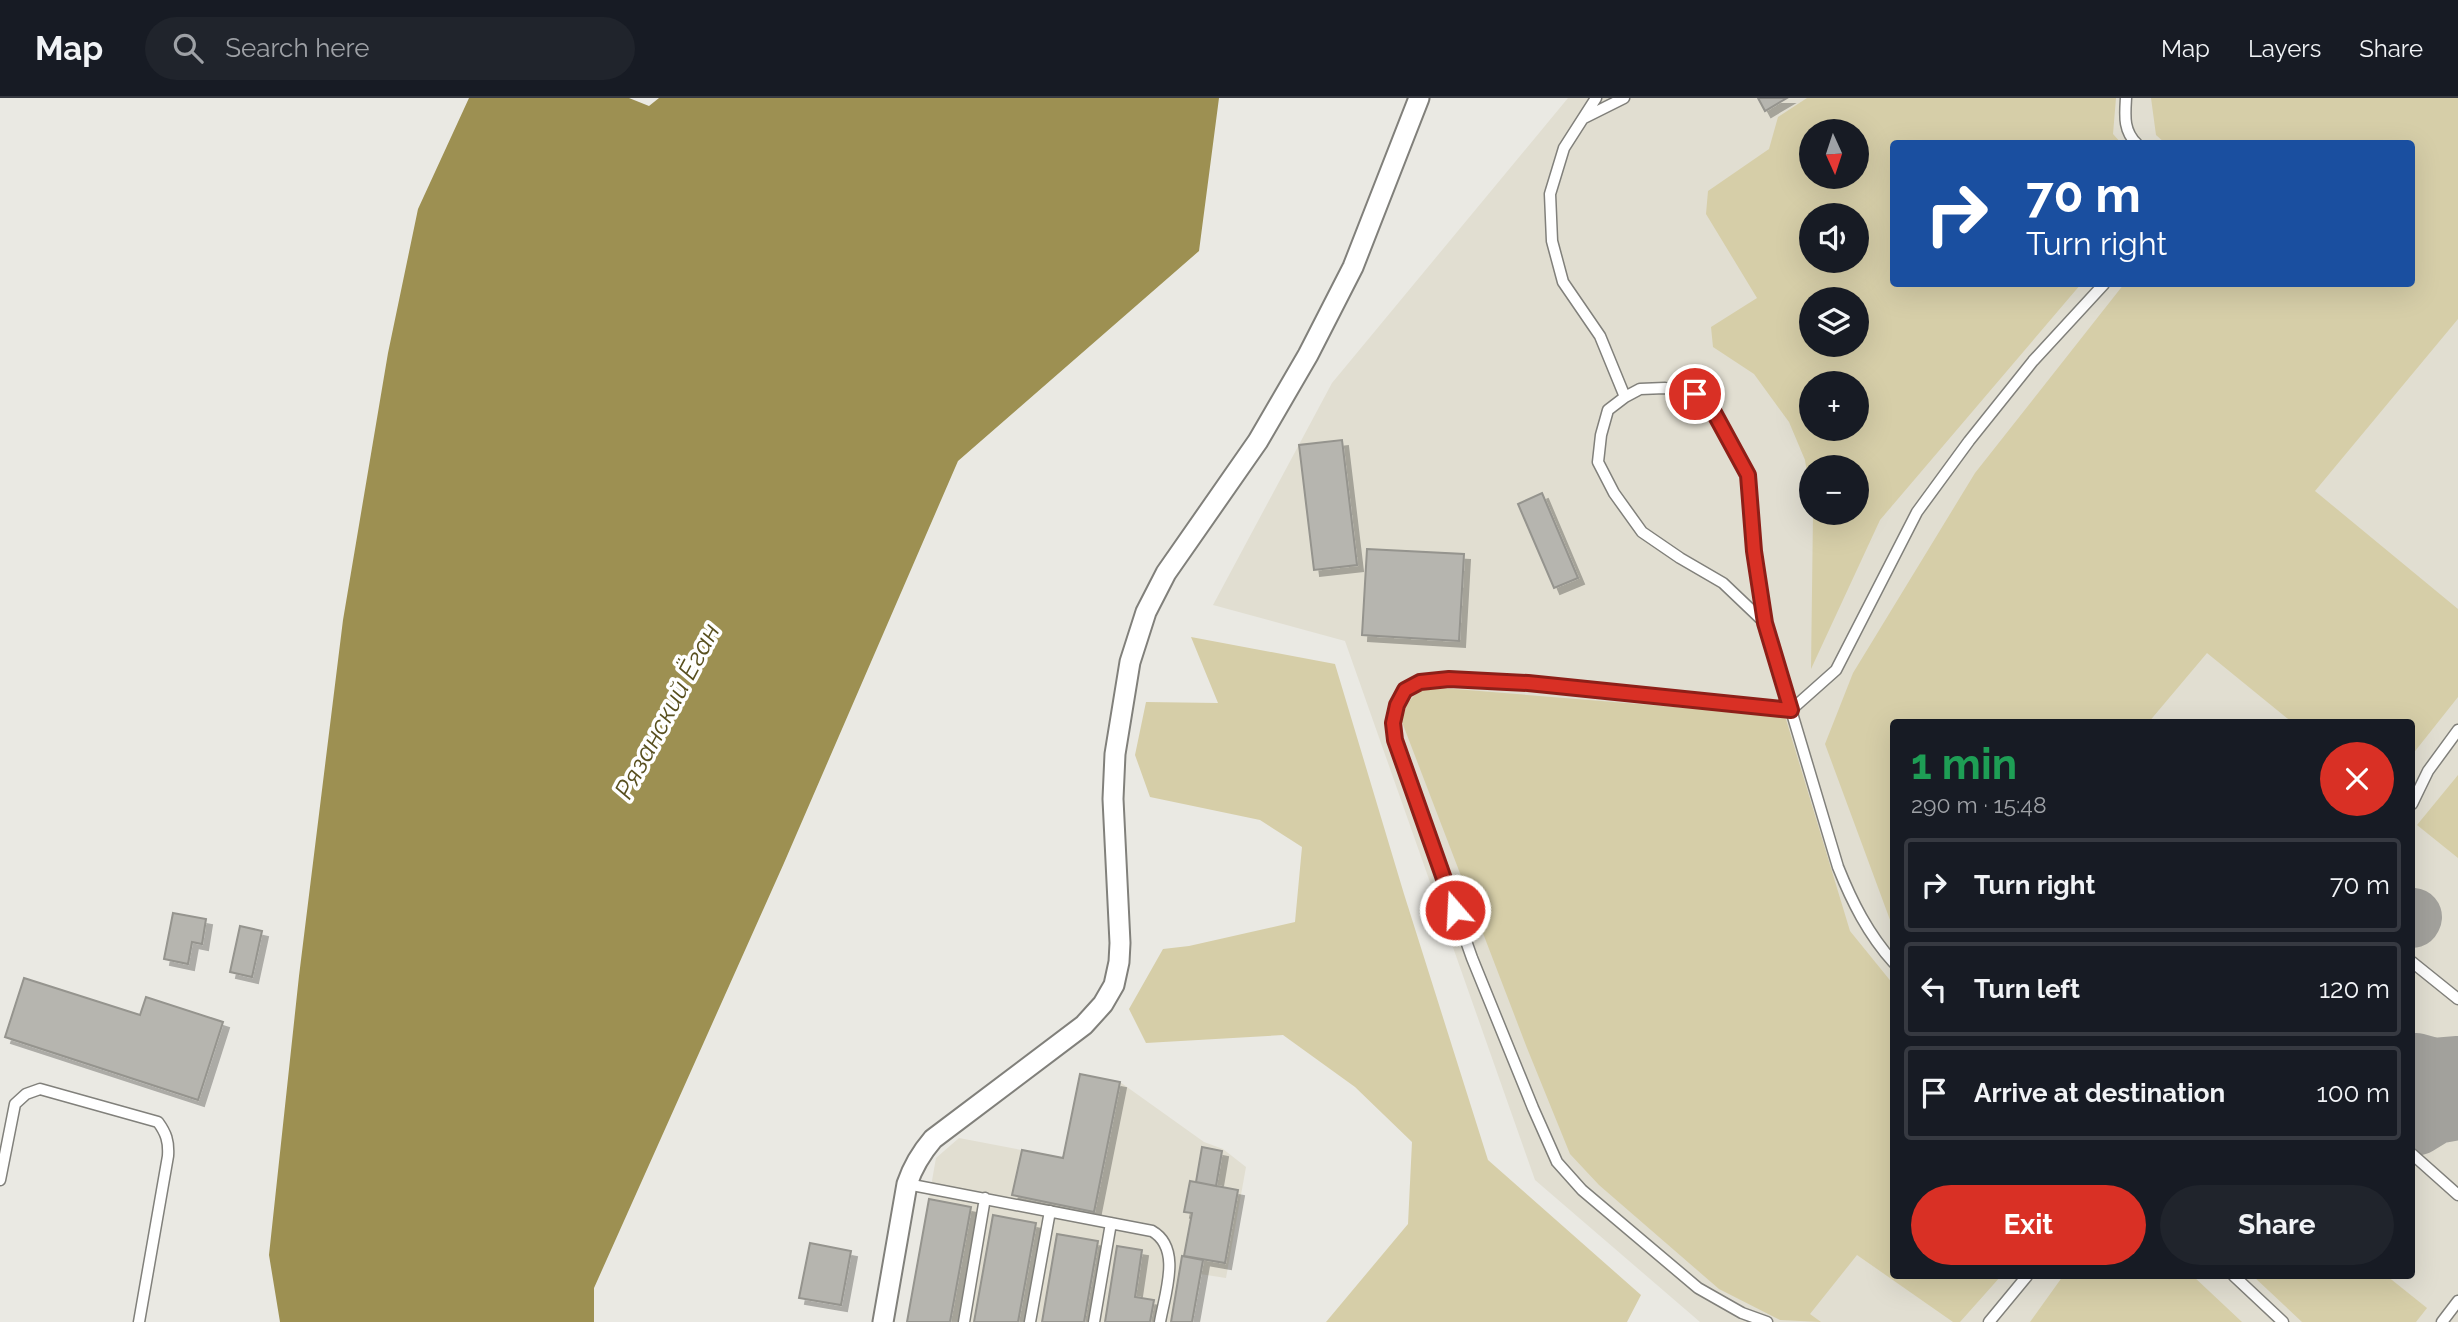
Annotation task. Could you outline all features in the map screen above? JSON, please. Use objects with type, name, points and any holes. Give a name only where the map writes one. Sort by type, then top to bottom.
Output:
[{"type":"street","points":[[883,1322],[907,1184],[921,1152],[933,1139],[1084,1025],[1103,1004],[1114,985],[1120,943],[1113,799],[1115,754],[1130,662],[1146,612],[1166,573],[1258,441],[1308,355],[1353,267],[1419,98]]},
{"type":"lane","points":[[1596,98],[1563,148],[1550,194],[1552,241],[1563,282],[1600,336],[1625,397]]},
{"type":"lane","points":[[1583,118],[1624,98]]},
{"type":"lane","points":[[2126,98],[2124,121],[2133,140]]},
{"type":"lane","points":[[1767,1322],[1742,1313],[1698,1288],[1582,1190],[1557,1162],[1472,958],[1395,740],[1393,723],[1397,705],[1405,690],[1420,682],[1449,679],[1528,683],[1791,710],[1836,670],[1917,512],[1969,440],[2033,361],[2101,287]]},
{"type":"lane","points":[[1765,623],[1723,583],[1642,532],[1614,493],[1598,463],[1601,435],[1608,410],[1625,397],[1640,389],[1665,388],[1695,394],[1711,407],[1748,475],[1754,551],[1765,623],[1838,867],[1853,905],[1877,945],[1890,959]]},
{"type":"lane","points":[[2415,798],[2428,771],[2458,730]]},
{"type":"lane","points":[[2415,964],[2458,999]]},
{"type":"lane","points":[[0,1180],[15,1104],[26,1094],[40,1089],[158,1122],[166,1132],[168,1156],[139,1322]]},
{"type":"lane","points":[[2415,1157],[2458,1195]]},
{"type":"lane","points":[[907,1184],[1152,1231],[1163,1237],[1169,1250],[1170,1267],[1160,1322]]},
{"type":"lane","points":[[964,1322],[985,1198]]},
{"type":"lane","points":[[1030,1322],[1050,1211]]},
{"type":"lane","points":[[1094,1322],[1111,1223]]},
{"type":"lane","points":[[1989,1322],[2025,1279]]},
{"type":"lane","points":[[2237,1279],[2283,1322]]},
{"type":"lane","points":[[2442,1322],[2458,1301]]},
{"type":"shaded area","points":[[1568,98],[2458,98],[2458,1322],[1700,1322],[1535,1180],[1345,641],[1213,605],[1332,383]]},
{"type":"shaded area","points":[[1807,98],[2116,98],[2113,134],[2118,140],[1890,140],[1890,287],[2078,287],[1880,520],[1811,669],[1813,525],[1869,525],[1869,455],[1803,455],[1789,422],[1754,374],[1713,347],[1711,327],[1757,298],[1706,214],[1708,191],[1769,149],[1778,117]]},
{"type":"shaded area","points":[[2151,98],[2458,98],[2458,319],[2315,491],[2458,609],[2458,697],[2415,751],[2415,719],[2288,719],[2207,653],[2151,719],[1890,719],[1890,920],[1825,744],[1853,673],[1975,473],[2122,287],[2415,287],[2415,140],[2162,140],[2156,135]]},
{"type":"shaded area","points":[[1191,637],[1335,664],[1488,1160],[1641,1295],[1627,1322],[1326,1322],[1408,1224],[1412,1142],[1355,1087],[1283,1035],[1146,1043],[1129,1009],[1163,949],[1189,946],[1295,922],[1302,847],[1260,820],[1150,797],[1135,755],[1146,702],[1218,703]]},
{"type":"shaded area","points":[[1430,687],[1785,716],[1850,931],[1890,980],[1890,1278],[1857,1255],[1810,1314],[1821,1322],[1780,1320],[1719,1289],[1599,1185],[1570,1154],[1402,722],[1410,700]]},
{"type":"shaded area","points":[[2458,775],[2458,858],[2417,825]]},
{"type":"shaded area","points":[[1080,1074],[1120,1082],[1204,1142],[1223,1149],[1246,1167],[1226,1278],[1200,1274],[1192,1322],[907,1322],[936,1158],[959,1138],[1063,1158]]},
{"type":"shaded area","points":[[1891,1279],[1998,1279],[1960,1322],[1953,1322]]},
{"type":"shaded area","points":[[2061,1279],[2196,1279],[2242,1322],[2030,1322]]},
{"type":"shaded area","points":[[2256,1279],[2391,1279],[2427,1308],[2416,1322],[2302,1322]]},
{"type":"water","name":"Рязанский Ёган","points":[[469,98],[629,98],[649,106],[659,98],[1219,98],[1199,251],[958,461],[784,863],[594,1288],[594,1322],[280,1322],[269,1255],[299,976],[343,620],[388,353],[418,209]]},
{"type":"building","points":[[1758,98],[1787,98],[1765,111]]},
{"type":"building","points":[[1342,440],[1357,565],[1314,570],[1299,445]]},
{"type":"building","points":[[1542,493],[1578,578],[1554,588],[1518,504]]},
{"type":"building","points":[[1367,549],[1464,554],[1459,641],[1362,635]]},
{"type":"building","points":[[173,913],[206,919],[202,944],[192,942],[188,964],[164,959]]},
{"type":"building","points":[[240,926],[262,931],[252,977],[230,972]]},
{"type":"building","points":[[24,978],[140,1015],[146,997],[223,1022],[198,1100],[5,1037]]},
{"type":"building","points":[[1080,1074],[1120,1082],[1094,1212],[1012,1195],[1022,1150],[1063,1158]]},
{"type":"building","points":[[1202,1147],[1222,1151],[1216,1186],[1196,1182]]},
{"type":"building","points":[[1190,1181],[1238,1190],[1225,1263],[1184,1256],[1192,1213],[1184,1212]]},
{"type":"building","points":[[929,1199],[971,1207],[950,1322],[907,1322]]},
{"type":"building","points":[[993,1215],[1036,1223],[1018,1322],[974,1322]]},
{"type":"building","points":[[1057,1234],[1098,1241],[1084,1322],[1042,1322]]},
{"type":"building","points":[[810,1243],[851,1251],[841,1305],[799,1298]]},
{"type":"building","points":[[1117,1246],[1142,1250],[1135,1297],[1154,1300],[1150,1322],[1105,1322]]},
{"type":"building","points":[[1182,1256],[1203,1260],[1192,1322],[1171,1322]]},
{"type":"taxiway","points":[[2458,1065],[2434,1067],[2416,1062],[2426,1094],[2418,1126],[2436,1115],[2458,1111]]},
{"type":"route","points":[[1455,910],[1395,740],[1393,723],[1397,705],[1405,690],[1420,682],[1449,679],[1528,683],[1791,710],[1765,623],[1754,551],[1748,475],[1711,407],[1695,394]]}]
